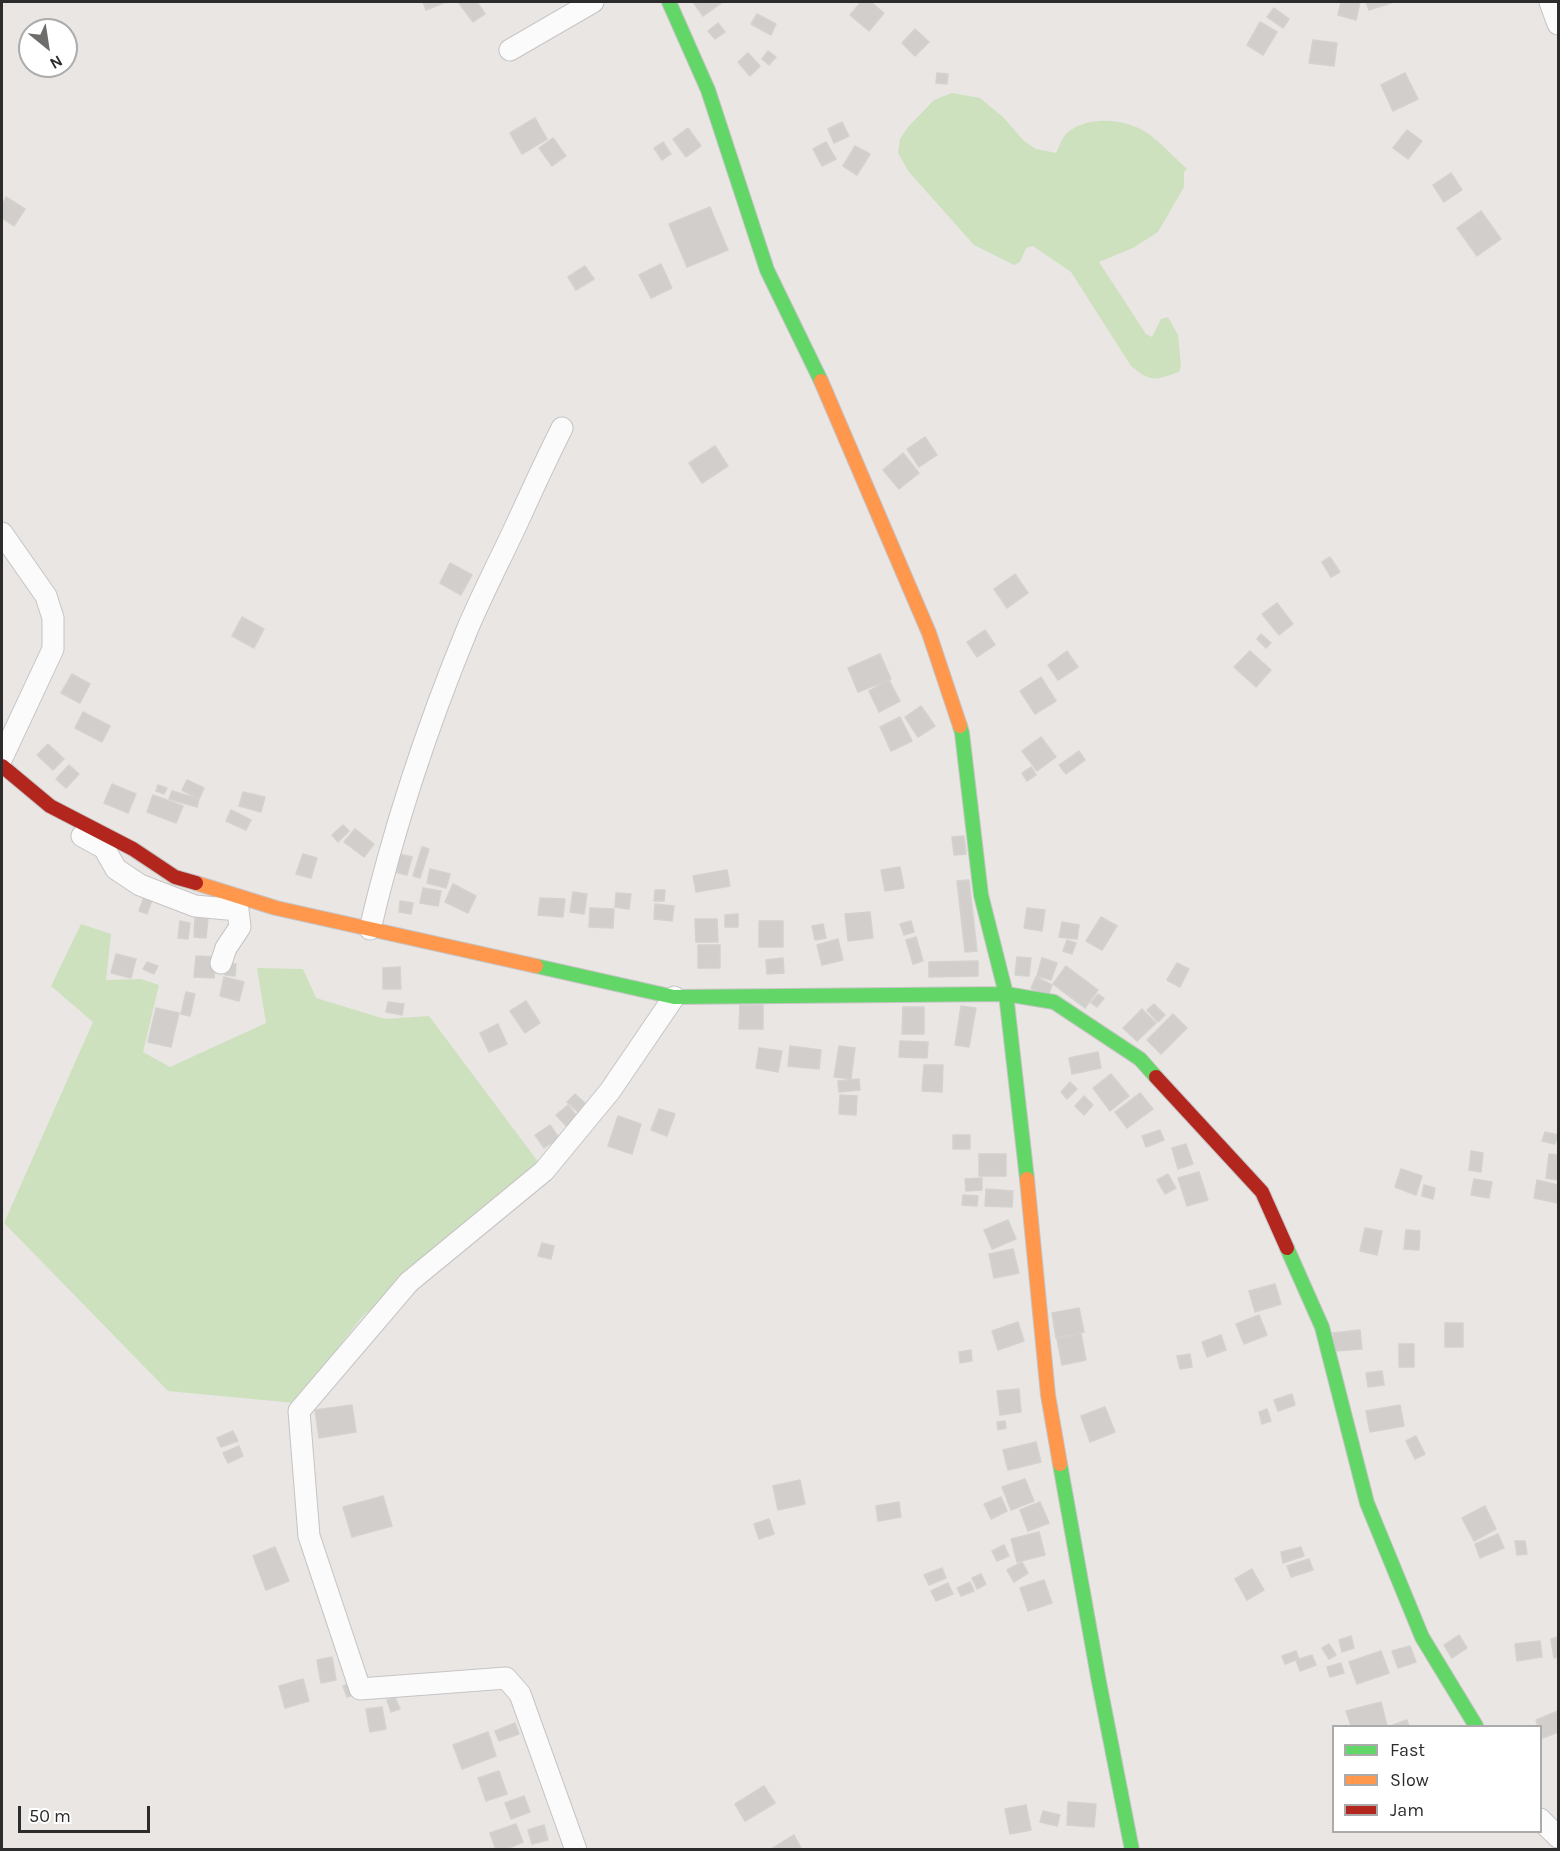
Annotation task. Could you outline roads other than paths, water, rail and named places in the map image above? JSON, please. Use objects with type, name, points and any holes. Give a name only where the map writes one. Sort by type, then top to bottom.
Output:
[{"type":"street","points":[[510,50],[593,2]]},
{"type":"street","points":[[669,2],[708,90],[767,270],[816,371],[929,633],[962,733],[981,896],[1006,994],[1033,1232],[1048,1395],[1099,1682],[1132,1850]]},
{"type":"street","points":[[1550,2],[1558,24]]},
{"type":"street","points":[[370,929],[399,819],[446,683],[473,617],[562,428]]},
{"type":"street","points":[[2,533],[46,596],[53,618],[53,649],[2,758]]},
{"type":"street","points":[[2,766],[50,806],[133,849],[175,877],[276,908],[674,997],[1006,994],[1054,1002],[1140,1059],[1262,1192],[1322,1327],[1367,1503],[1422,1637],[1475,1725]]},
{"type":"street","points":[[50,806],[67,828],[104,848],[116,869],[140,885],[195,906],[238,910],[240,927],[226,948],[221,963]]},
{"type":"street","points":[[576,1850],[520,1694],[506,1678],[360,1689],[309,1536],[299,1411],[409,1282],[544,1171],[610,1091],[674,997]]},
{"type":"street","points":[[1542,1821],[1558,1837]]}]
